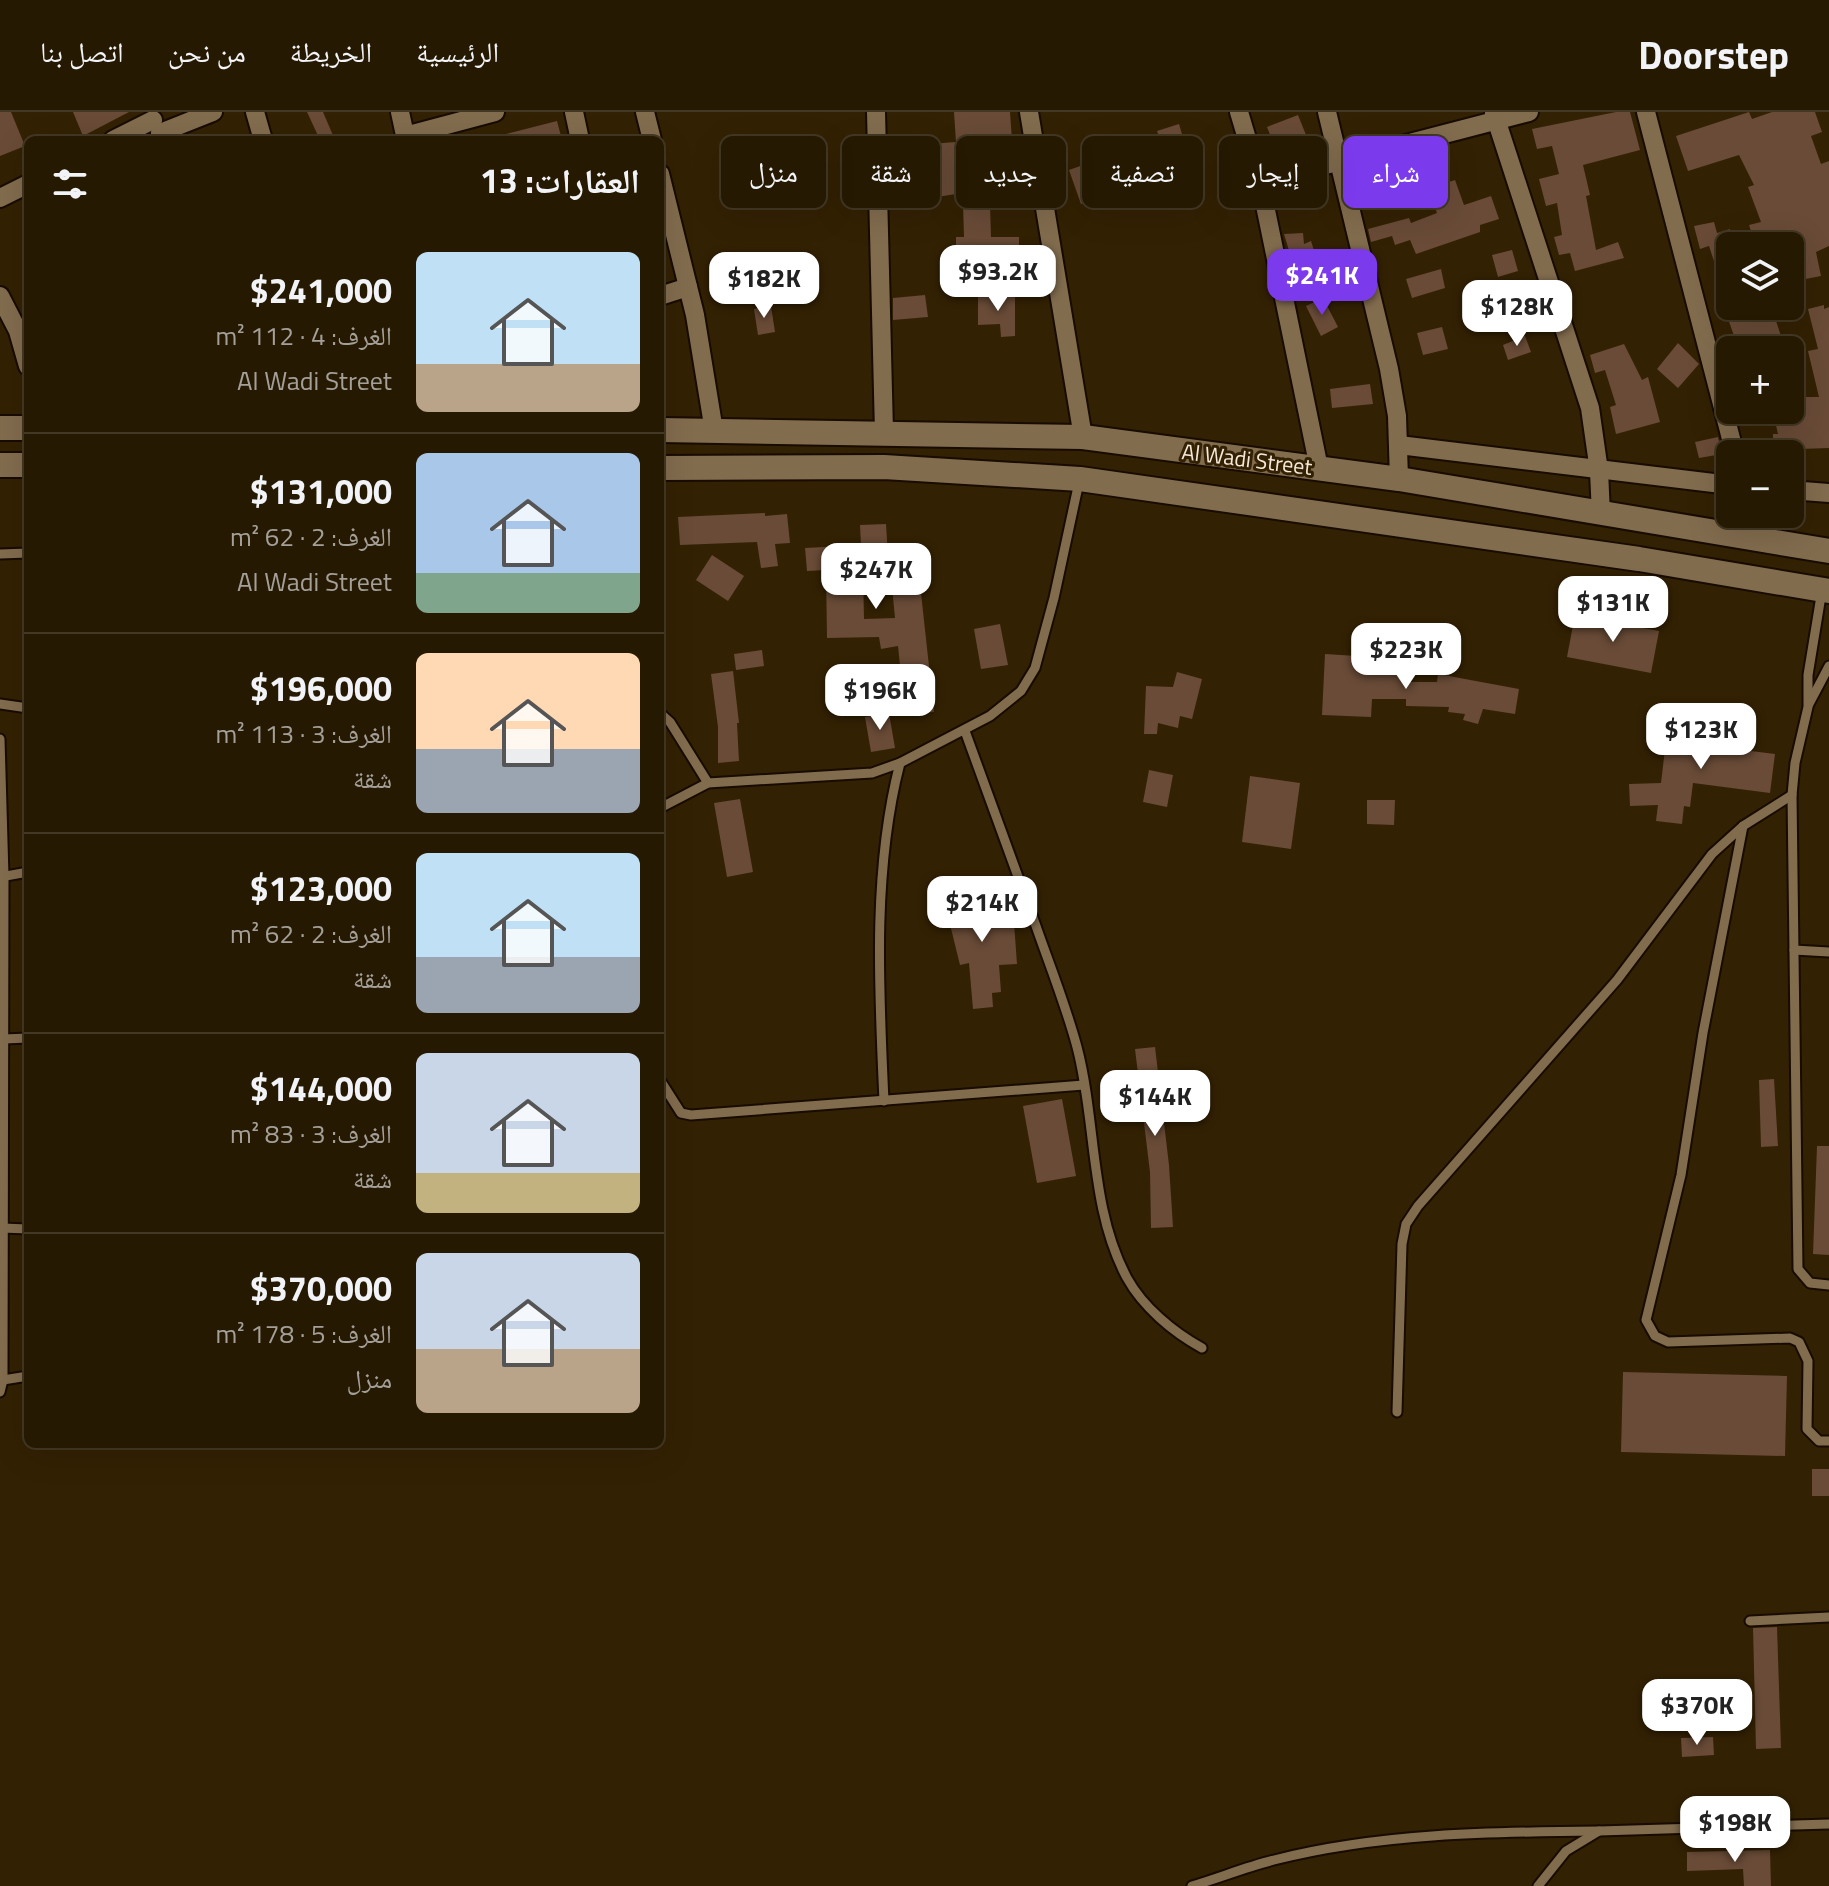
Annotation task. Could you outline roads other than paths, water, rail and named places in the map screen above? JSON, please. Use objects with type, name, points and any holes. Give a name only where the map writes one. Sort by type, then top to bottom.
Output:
[{"type":"main road","points":[[0,428],[24,428]]},
{"type":"main road","name":"Al Wadi Street","points":[[664,430],[1083,437],[1399,479],[1829,551]]},
{"type":"main road","points":[[0,465],[24,465]]},
{"type":"main road","name":"Al Wadi Street","points":[[664,468],[884,467],[1080,479],[1639,559],[1825,591]]},
{"type":"main road","points":[[1639,559],[1642,521]]},
{"type":"main road","points":[[1707,571],[1715,532]]},
{"type":"street","points":[[125,136],[213,112]]},
{"type":"street","points":[[255,112],[262,136]]},
{"type":"street","points":[[400,112],[406,136]]},
{"type":"street","points":[[413,136],[495,112]]},
{"type":"street","points":[[574,112],[579,136]]},
{"type":"street","points":[[645,112],[651,136]]},
{"type":"street","points":[[876,112],[884,432]]},
{"type":"street","points":[[1029,112],[1083,437]]},
{"type":"street","points":[[1239,112],[1246,136]]},
{"type":"street","points":[[1327,112],[1389,369],[1399,445],[1399,479]]},
{"type":"street","points":[[1327,166],[1495,116],[1529,112]]},
{"type":"street","points":[[1646,112],[1731,440]]},
{"type":"street","points":[[1495,116],[1590,408],[1599,471],[1601,514]]},
{"type":"street","points":[[0,198],[24,186]]},
{"type":"street","points":[[664,190],[688,287],[714,431]]},
{"type":"street","points":[[1266,208],[1319,468]]},
{"type":"street","points":[[1283,293],[1367,275]]},
{"type":"street","points":[[664,295],[688,287]]},
{"type":"street","points":[[0,296],[18,331],[24,352]]},
{"type":"street","points":[[1399,445],[1716,484]]},
{"type":"street","points":[[1804,491],[1829,493]]},
{"type":"street","points":[[1749,528],[1751,538]]},
{"type":"lane","points":[[664,806],[708,783],[872,773],[900,763],[965,731],[1021,691],[1035,668],[1080,479]]},
{"type":"lane","points":[[0,554],[24,553]]},
{"type":"lane","points":[[1825,591],[1808,675],[1808,707],[1795,763],[1792,795],[1798,1269],[1810,1283],[1829,1285]]},
{"type":"lane","points":[[1808,707],[1829,666]]},
{"type":"lane","points":[[0,704],[24,707]]},
{"type":"lane","points":[[664,717],[708,783]]},
{"type":"lane","points":[[965,731],[1069,1018],[1084,1085],[1100,1198],[1126,1276],[1137,1295],[1161,1318],[1184,1338],[1202,1348]]},
{"type":"lane","points":[[0,739],[4,1039],[3,1380],[0,1392]]},
{"type":"lane","points":[[884,1101],[881,916],[892,794],[900,763]]},
{"type":"lane","points":[[1397,1412],[1402,1244],[1406,1224],[1418,1206],[1617,980],[1712,854],[1743,826],[1792,795]]},
{"type":"lane","points":[[1743,826],[1703,1033],[1681,1175],[1646,1320],[1655,1336],[1668,1342],[1790,1338],[1799,1342],[1808,1361],[1807,1429],[1819,1441],[1829,1441]]},
{"type":"lane","points":[[2,877],[24,873]]},
{"type":"lane","points":[[1794,950],[1829,952]]},
{"type":"lane","points":[[4,1039],[24,1038]]},
{"type":"lane","points":[[664,1086],[681,1113],[691,1115],[1084,1085]]},
{"type":"lane","points":[[2,1228],[24,1229]]},
{"type":"lane","points":[[3,1380],[24,1377]]},
{"type":"lane","points":[[1750,1621],[1829,1617]]},
{"type":"lane","points":[[1192,1886],[1273,1860],[1319,1850],[1464,1832],[1829,1824]]},
{"type":"lane","points":[[1538,1886],[1566,1851],[1599,1831]]}]
